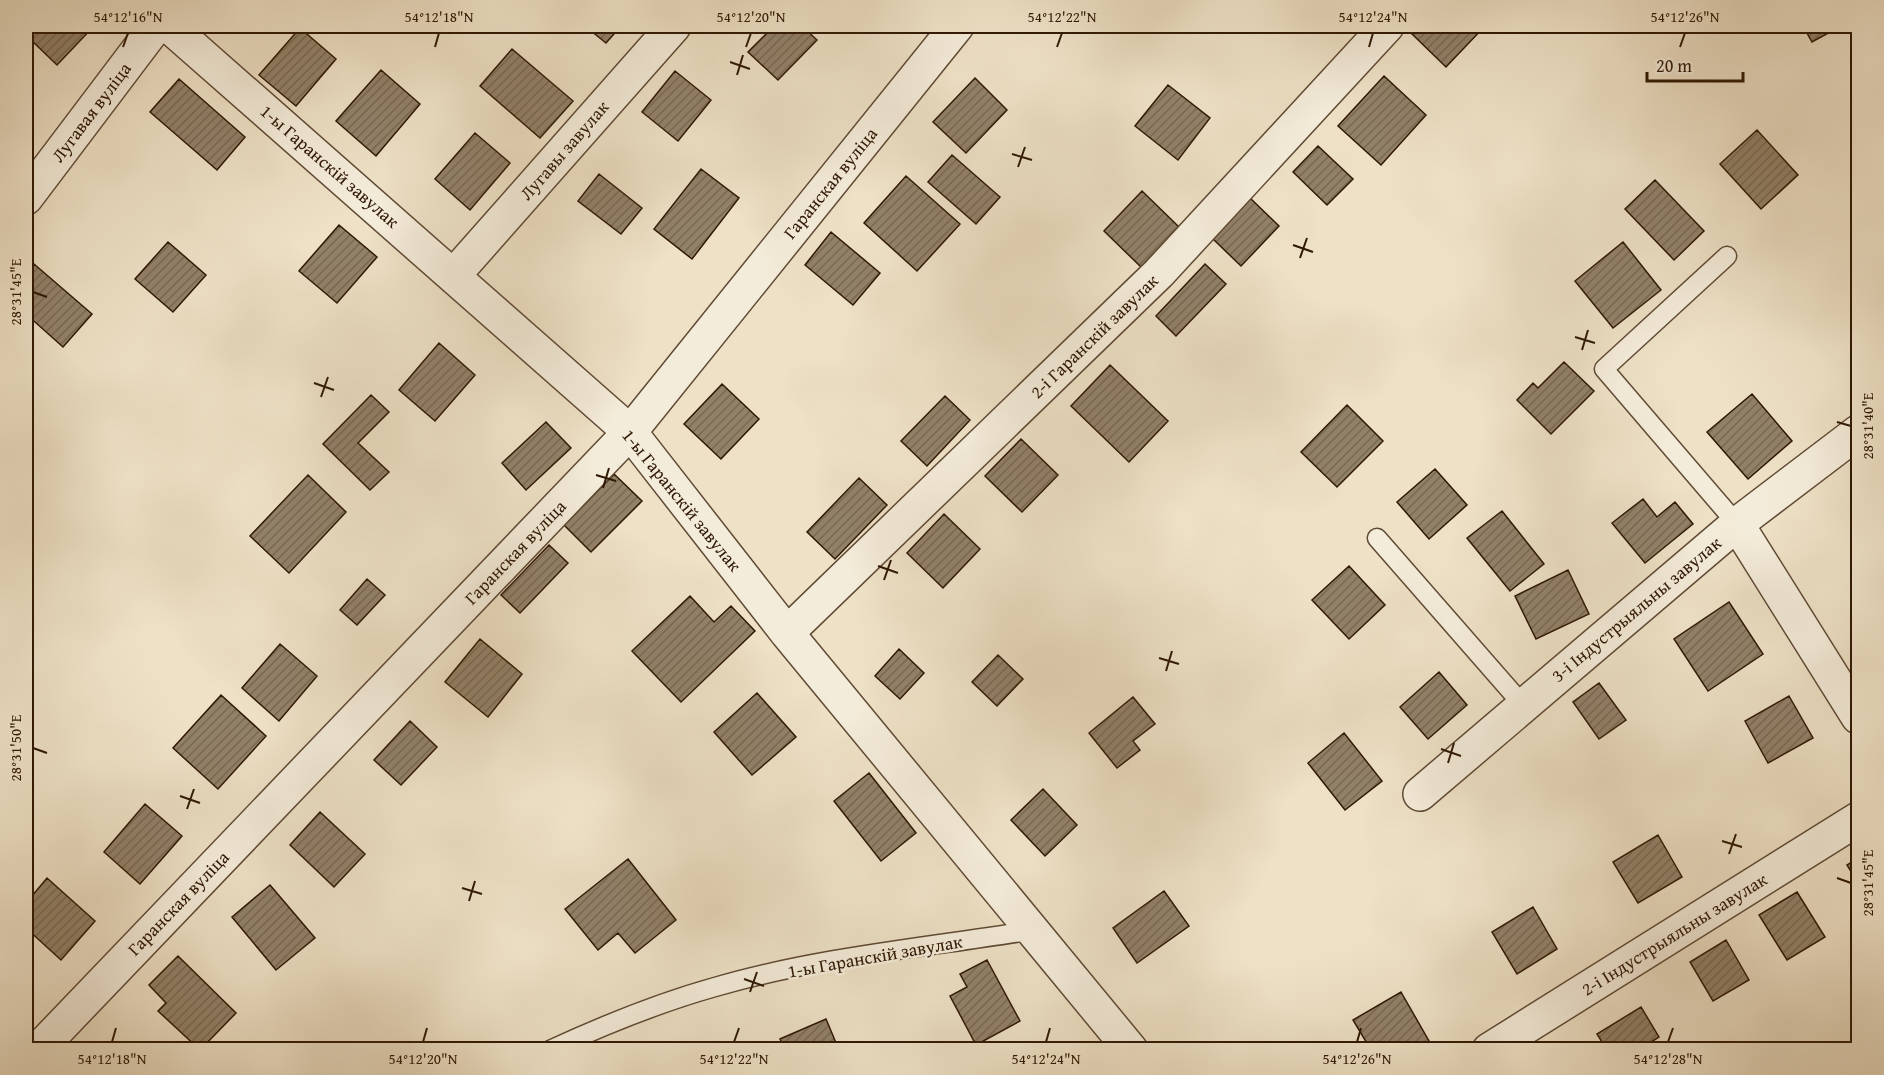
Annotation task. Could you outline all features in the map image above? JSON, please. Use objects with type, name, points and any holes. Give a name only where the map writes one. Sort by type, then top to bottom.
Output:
[{"type":"street","name":"Лугавая вуліца","points":[[26,198],[156,26]]},
{"type":"street","name":"1-ы Гаранскій завулак","points":[[169,26],[630,432],[787,633],[1131,1050]]},
{"type":"street","name":"Лугавы завулак","points":[[454,275],[674,26]]},
{"type":"street","name":"Гаранская вуліца","points":[[38,1050],[630,432],[957,26]]},
{"type":"street","name":"2-і Гаранскій завулак","points":[[787,633],[1159,273],[1387,26]]},
{"type":"street","name":"3-і Індустрыяльны завулак","points":[[1420,794],[1737,524],[1858,432]]},
{"type":"street","points":[[1737,524],[1858,717]]},
{"type":"street","name":"2-і Індустрыяльны завулак","points":[[1489,1050],[1858,819]]},
{"type":"lane","points":[[1727,256],[1604,369],[1737,524]]},
{"type":"lane","points":[[1377,538],[1523,705]]},
{"type":"lane","name":"1-ы Гаранскій завулак","points":[[549,1050],[624,1016],[718,986],[814,965],[1034,930]]},
{"type":"building","points":[[31,26],[94,26],[57,65],[26,35]]},
{"type":"building","points":[[585,26],[621,26],[606,43]]},
{"type":"building","points":[[774,26],[802,26],[817,40],[778,80],[748,52]]},
{"type":"building","points":[[1417,26],[1484,27],[1446,67],[1410,32]]},
{"type":"building","points":[[1803,26],[1841,26],[1812,42]]},
{"type":"building","points":[[300,28],[336,59],[296,106],[259,75]]},
{"type":"building","points":[[512,49],[573,101],[540,138],[480,86]]},
{"type":"building","points":[[381,70],[420,104],[376,156],[336,121]]},
{"type":"building","points":[[675,71],[711,100],[678,141],[642,112]]},
{"type":"building","points":[[1384,76],[1426,115],[1381,165],[1338,126]]},
{"type":"building","points":[[975,78],[1007,110],[966,153],[933,122]]},
{"type":"building","points":[[179,79],[245,137],[217,170],[150,112]]},
{"type":"building","points":[[1168,85],[1210,118],[1178,160],[1135,126]]},
{"type":"building","points":[[1757,130],[1798,175],[1761,209],[1720,164]]},
{"type":"building","points":[[475,133],[510,163],[470,210],[435,179]]},
{"type":"building","points":[[1318,146],[1353,179],[1327,205],[1293,172]]},
{"type":"building","points":[[952,155],[1000,197],[976,224],[928,182]]},
{"type":"building","points":[[701,169],[739,198],[692,259],[654,229]]},
{"type":"building","points":[[599,174],[642,208],[621,234],[578,201]]},
{"type":"building","points":[[906,176],[960,224],[917,271],[864,223]]},
{"type":"building","points":[[1655,180],[1704,231],[1674,260],[1625,209]]},
{"type":"building","points":[[1142,191],[1179,227],[1141,267],[1104,231]]},
{"type":"building","points":[[1250,198],[1279,226],[1241,266],[1213,239]]},
{"type":"building","points":[[339,225],[377,257],[337,303],[299,271]]},
{"type":"building","points":[[831,232],[880,273],[853,305],[805,265]]},
{"type":"building","points":[[168,242],[206,275],[173,312],[135,279]]},
{"type":"building","points":[[1623,242],[1661,290],[1613,328],[1575,281]]},
{"type":"building","points":[[34,264],[92,314],[63,347],[26,314],[26,274]]},
{"type":"building","points":[[1205,264],[1226,284],[1176,336],[1156,316]]},
{"type":"building","points":[[439,343],[475,375],[435,421],[399,390]]},
{"type":"building","points":[[1564,362],[1594,391],[1551,434],[1517,400],[1533,383],[1538,388]]},
{"type":"building","points":[[1110,365],[1168,421],[1129,462],[1071,406]]},
{"type":"building","points":[[722,384],[759,419],[721,459],[684,424]]},
{"type":"building","points":[[1752,394],[1792,441],[1748,479],[1707,432]]},
{"type":"building","points":[[371,395],[389,412],[358,443],[389,472],[370,490],[323,444]]},
{"type":"building","points":[[945,396],[970,420],[927,466],[901,441]]},
{"type":"building","points":[[1347,405],[1383,441],[1337,487],[1301,452]]},
{"type":"building","points":[[546,422],[571,448],[526,490],[502,463]]},
{"type":"building","points":[[1021,439],[1058,475],[1022,512],[985,476]]},
{"type":"building","points":[[1435,469],[1467,505],[1429,539],[1397,502]]},
{"type":"building","points":[[614,474],[642,501],[591,552],[564,525]]},
{"type":"building","points":[[308,475],[346,512],[289,573],[250,536]]},
{"type":"building","points":[[859,478],[887,505],[835,559],[807,532]]},
{"type":"building","points":[[1643,499],[1657,517],[1675,502],[1693,524],[1645,563],[1612,523]]},
{"type":"building","points":[[1502,511],[1544,564],[1510,591],[1467,538]]},
{"type":"building","points":[[944,514],[980,549],[943,588],[907,553]]},
{"type":"building","points":[[549,545],[568,563],[520,613],[501,595]]},
{"type":"building","points":[[1349,566],[1385,605],[1349,639],[1312,600]]},
{"type":"building","points":[[1568,570],[1589,614],[1536,639],[1515,596]]},
{"type":"building","points":[[367,579],[385,595],[357,625],[340,610]]},
{"type":"building","points":[[690,596],[714,622],[731,606],[755,631],[681,702],[632,651]]},
{"type":"building","points":[[1729,602],[1763,654],[1708,691],[1674,639]]},
{"type":"building","points":[[480,639],[522,674],[488,717],[445,682]]},
{"type":"building","points":[[280,644],[317,676],[279,721],[242,688]]},
{"type":"building","points":[[899,649],[924,673],[900,699],[875,676]]},
{"type":"building","points":[[998,655],[1023,679],[997,706],[972,682]]},
{"type":"building","points":[[1439,672],[1467,705],[1428,739],[1400,707]]},
{"type":"building","points":[[1599,683],[1626,720],[1599,739],[1573,702]]},
{"type":"building","points":[[757,693],[796,737],[752,775],[714,732]]},
{"type":"building","points":[[221,695],[266,736],[218,789],[173,748]]},
{"type":"building","points":[[1789,696],[1813,738],[1768,763],[1745,721]]},
{"type":"building","points":[[1133,697],[1155,724],[1133,741],[1140,750],[1117,768],[1089,733]]},
{"type":"building","points":[[410,721],[437,747],[401,785],[374,760]]},
{"type":"building","points":[[1344,733],[1382,781],[1345,810],[1308,763]]},
{"type":"building","points":[[869,773],[916,833],[881,861],[834,801]]},
{"type":"building","points":[[1043,789],[1077,825],[1045,856],[1011,820]]},
{"type":"building","points":[[145,804],[182,836],[140,884],[104,852]]},
{"type":"building","points":[[320,812],[365,854],[334,887],[290,845]]},
{"type":"building","points":[[1658,835],[1682,877],[1638,903],[1613,862]]},
{"type":"building","points":[[1858,858],[1858,883],[1847,865]]},
{"type":"building","points":[[628,859],[676,920],[635,953],[618,933],[598,950],[565,909]]},
{"type":"building","points":[[47,878],[95,921],[61,960],[26,928],[26,903]]},
{"type":"building","points":[[270,885],[315,938],[276,970],[232,917]]},
{"type":"building","points":[[1164,891],[1189,926],[1137,963],[1113,928]]},
{"type":"building","points":[[1797,892],[1825,937],[1787,960],[1759,915]]},
{"type":"building","points":[[1533,907],[1557,949],[1517,974],[1492,932]]},
{"type":"building","points":[[1726,940],[1749,980],[1713,1001],[1690,962]]},
{"type":"building","points":[[178,956],[236,1013],[200,1050],[158,1011],[166,1003],[149,985]]},
{"type":"building","points":[[987,960],[1020,1021],[976,1045],[950,996],[967,987],[960,974]]},
{"type":"building","points":[[1401,992],[1429,1041],[1415,1050],[1371,1050],[1353,1020]]},
{"type":"building","points":[[1641,1007],[1659,1037],[1639,1050],[1607,1050],[1597,1034]]},
{"type":"building","points":[[826,1019],[839,1050],[785,1050],[780,1039]]}]
